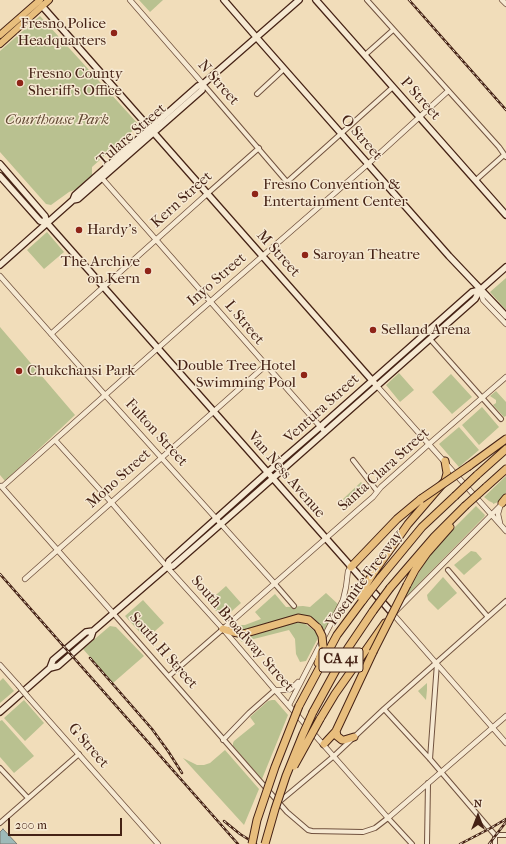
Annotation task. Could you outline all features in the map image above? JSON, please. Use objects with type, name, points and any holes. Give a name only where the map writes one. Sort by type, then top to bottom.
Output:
[{"type":"highway","points":[[350,567],[401,516],[421,499],[506,439]]},
{"type":"highway","name":"Yosemite Freeway","points":[[252,844],[257,820],[274,767],[299,706],[337,636],[361,598],[380,578],[422,527],[477,474],[506,449]]},
{"type":"highway","points":[[361,598],[374,572],[408,524],[445,481],[447,473],[445,461]]},
{"type":"highway","name":"Yosemite Freeway","points":[[265,844],[280,793],[297,748],[313,712],[348,648],[390,588],[434,537],[465,506],[506,469]]},
{"type":"highway","points":[[324,744],[336,731],[373,652],[415,570],[427,553],[451,526],[465,506]]},
{"type":"highway","points":[[280,793],[335,694],[382,627],[394,614]]},
{"type":"highway","points":[[223,629],[243,634],[298,618],[309,620],[318,628],[322,636],[323,646],[312,683]]},
{"type":"highway","points":[[336,731],[337,736],[342,740],[354,737]]},
{"type":"main road","points":[[0,35],[39,2],[49,0]]},
{"type":"main road","name":"O Street","points":[[224,0],[449,256],[480,290],[487,294],[506,316]]},
{"type":"main road","name":"Tulare Street","points":[[0,265],[73,200],[75,195],[100,176],[202,90],[203,84],[299,0]]},
{"type":"main road","name":"P Street","points":[[316,0],[506,215]]},
{"type":"main road","points":[[0,44],[39,2]]},
{"type":"main road","name":"M Street","points":[[39,2],[377,386]]},
{"type":"main road","points":[[0,39],[16,21]]},
{"type":"main road","name":"Van Ness Avenue","points":[[0,164],[45,216],[47,223],[273,477],[325,539],[394,614]]},
{"type":"main road","name":"Van Ness Avenue","points":[[0,176],[40,221],[47,223]]},
{"type":"main road","points":[[8,185],[14,186],[31,200]]},
{"type":"main road","name":"Ventura Street","points":[[167,567],[169,561],[216,518],[268,472],[377,386],[476,298],[480,290],[506,267]]},
{"type":"main road","name":"Ventura Street","points":[[0,712],[50,668],[58,666],[91,637],[93,631],[167,567],[173,566],[273,477],[372,380],[431,330],[472,292],[480,290]]},
{"type":"street","name":"N Street","points":[[130,0],[287,182],[341,134]]},
{"type":"street","points":[[367,0],[499,147],[505,156],[476,180]]},
{"type":"street","points":[[502,0],[506,4]]},
{"type":"street","points":[[365,55],[393,30]]},
{"type":"street","points":[[257,94],[284,69]]},
{"type":"street","points":[[341,134],[393,87]]},
{"type":"street","name":"Inyo Street","points":[[1,486],[368,164],[448,91]]},
{"type":"street","name":"Kern Street","points":[[51,334],[258,148]]},
{"type":"street","name":"L Street","points":[[100,176],[322,430]]},
{"type":"street","name":"Fulton Street","points":[[0,276],[294,606]]},
{"type":"street","name":"O Street","points":[[480,290],[483,300],[506,324]]},
{"type":"street","points":[[430,339],[501,419]]},
{"type":"street","name":"Mono Street","points":[[25,579],[265,366]]},
{"type":"street","name":"Santa Clara Street","points":[[169,676],[275,584],[429,444],[506,377]]},
{"type":"street","name":"M Street","points":[[377,386],[506,531]]},
{"type":"street","name":"South Broadway Street","points":[[55,440],[412,844]]},
{"type":"street","points":[[352,460],[377,491]]},
{"type":"street","name":"South H Street","points":[[1,486],[287,812],[310,831],[363,832],[375,828],[388,818]]},
{"type":"street","points":[[394,614],[505,500]]},
{"type":"street","points":[[501,525],[498,511],[505,500]]},
{"type":"street","points":[[289,705],[343,600],[350,567]]},
{"type":"street","points":[[448,570],[488,617]]},
{"type":"street","points":[[278,803],[334,756],[384,709],[506,601]]},
{"type":"street","name":"Van Ness Avenue","points":[[394,614],[506,743]]},
{"type":"street","points":[[430,759],[436,663]]},
{"type":"street","name":"G Street","points":[[0,665],[158,844]]},
{"type":"street","points":[[223,740],[248,713],[275,690],[291,689],[302,678]]},
{"type":"street","points":[[384,709],[430,759],[495,835],[495,844]]},
{"type":"street","points":[[388,818],[506,716]]},
{"type":"street","points":[[0,823],[79,754]]},
{"type":"street","points":[[0,768],[28,798]]},
{"type":"street","points":[[427,844],[428,782]]},
{"type":"street","points":[[495,835],[506,835]]},
{"type":"green space","points":[[139,0],[163,0],[150,12]]},
{"type":"green space","name":"Courthouse Park","points":[[40,16],[139,125],[92,167],[92,176],[77,189],[69,192],[51,205],[46,204],[0,152],[0,51]]},
{"type":"green space","points":[[47,232],[64,252],[44,269],[27,250]]},
{"type":"green space","points":[[506,278],[506,310],[490,292]]},
{"type":"green space","name":"Chukchansi Park","points":[[0,327],[75,415],[5,481],[0,475]]},
{"type":"green space","points":[[399,373],[414,390],[400,402],[386,385]]},
{"type":"green space","points":[[451,374],[472,397],[452,414],[432,392]]},
{"type":"green space","points":[[496,391],[506,402],[506,416],[504,417],[493,405],[496,403],[496,400],[490,396]]},
{"type":"green space","points":[[482,407],[499,427],[479,445],[462,425]]},
{"type":"green space","points":[[459,427],[479,450],[459,467],[439,444]]},
{"type":"green space","points":[[506,476],[506,493],[498,502],[493,504],[484,497]]},
{"type":"green space","points":[[361,482],[367,489],[348,506],[343,499]]},
{"type":"green space","points":[[476,506],[485,515],[484,517],[401,602],[429,556],[445,537]]},
{"type":"green space","points":[[471,551],[476,552],[482,559],[464,575],[454,565]]},
{"type":"green space","points":[[443,577],[457,593],[438,610],[428,600],[427,595]]},
{"type":"green space","points":[[226,586],[241,603],[223,619],[208,602]]},
{"type":"green space","points":[[326,593],[339,605],[324,631],[308,617],[239,631],[235,628],[236,625],[245,625],[261,619],[255,612],[275,594],[286,607],[310,607]]},
{"type":"green space","points":[[143,600],[164,623],[146,639],[125,616]]},
{"type":"green space","points":[[293,622],[304,623],[316,632],[318,638],[306,661],[300,662],[296,654],[295,639],[289,630],[242,642],[240,640]]},
{"type":"green space","points":[[110,626],[116,627],[144,656],[113,683],[83,649]]},
{"type":"green space","points":[[3,678],[14,691],[0,703],[0,681]]},
{"type":"green space","points":[[427,683],[427,690],[426,700],[418,691]]},
{"type":"green space","points":[[24,700],[44,723],[25,741],[4,718]]},
{"type":"green space","points":[[275,700],[288,715],[262,779],[233,746],[233,743],[255,724],[250,717],[268,701]]},
{"type":"green space","points":[[2,720],[34,756],[14,773],[0,757],[0,721]]},
{"type":"green space","points":[[225,750],[259,789],[244,825],[183,758],[197,765],[204,765],[210,763]]},
{"type":"water","points":[[3,829],[17,844],[0,844],[0,832]]},
{"type":"railway","points":[[409,0],[506,110]]},
{"type":"railway","points":[[0,574],[238,844]]},
{"type":"railway","points":[[90,658],[152,729],[182,773]]},
{"type":"railway","points":[[460,844],[506,819]]},
{"type":"railway","points":[[224,821],[240,834],[256,844]]},
{"type":"railway","points":[[489,844],[506,822]]},
{"type":"place","name":"Fresno Police Headquarters","points":[[114,33]]},
{"type":"place","name":"Fresno County Sheriff's Office","points":[[20,83]]},
{"type":"place","name":"Fresno Convention & Entertainment Center","points":[[255,194]]},
{"type":"place","name":"Hardy's","points":[[79,230]]},
{"type":"place","name":"Saroyan Theatre","points":[[305,255]]},
{"type":"place","name":"The Archive on Kern","points":[[148,271]]},
{"type":"place","name":"Selland Arena","points":[[373,330]]},
{"type":"place","name":"Chukchansi Park","points":[[19,371]]},
{"type":"place","name":"Double Tree Hotel Swimming Pool","points":[[304,375]]}]
